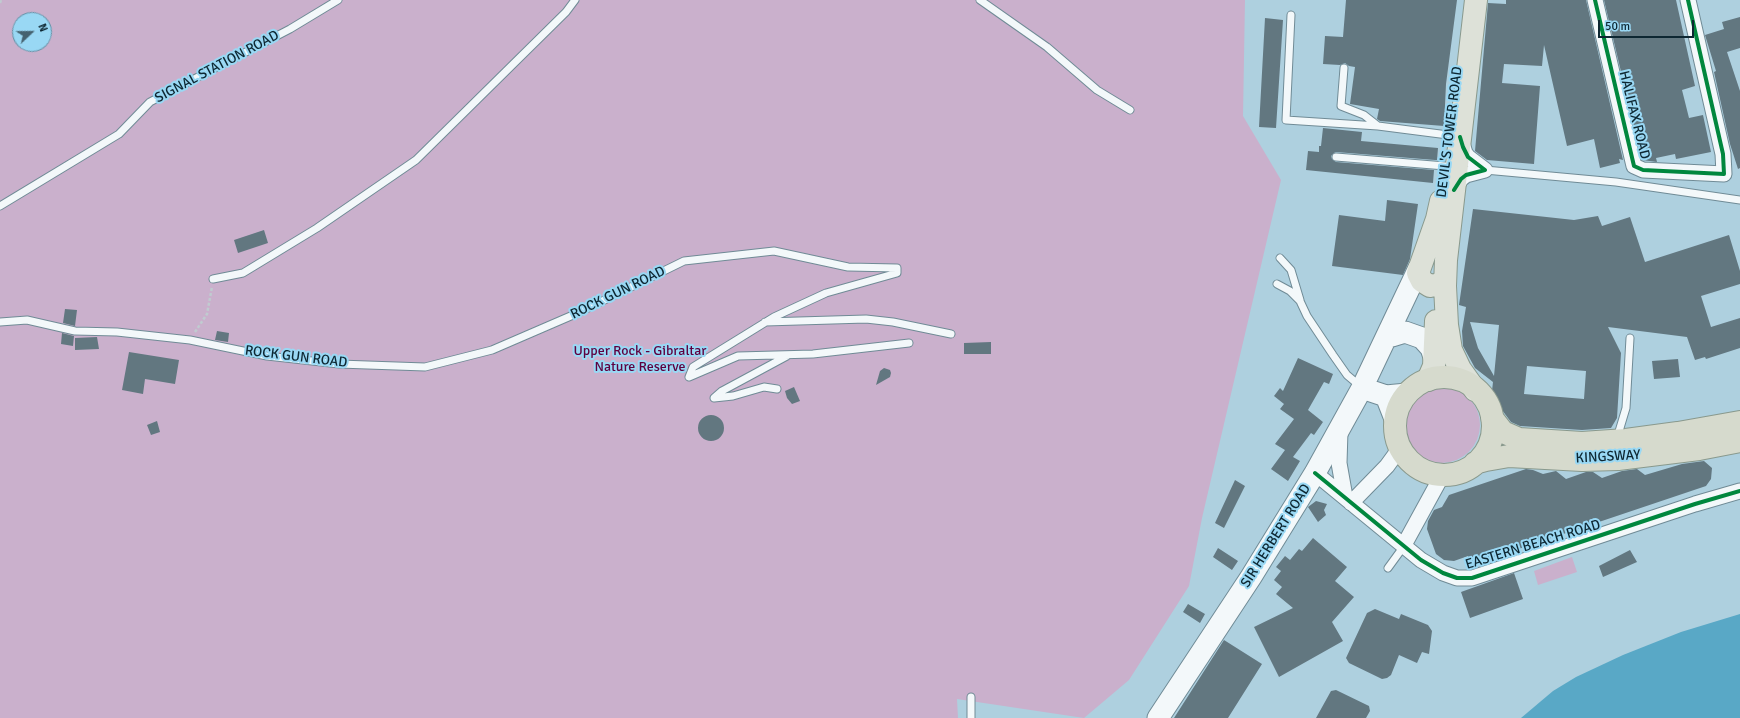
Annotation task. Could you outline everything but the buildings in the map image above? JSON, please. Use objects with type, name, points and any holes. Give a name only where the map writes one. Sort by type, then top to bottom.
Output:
[{"type":"highway","points":[[1432,370],[1441,378],[1456,379],[1475,390],[1486,403],[1492,418],[1492,433],[1488,448],[1476,463],[1462,472],[1447,475],[1432,474],[1418,468],[1407,459],[1399,446],[1395,433],[1395,419],[1398,410],[1396,395],[1420,383],[1432,370]]},
{"type":"highway","name":"KINGSWAY","points":[[1492,418],[1503,432],[1510,436],[1524,440],[1619,446],[1650,437],[1740,422]]},
{"type":"highway","name":"KINGSWAY","points":[[1476,463],[1509,456],[1596,460],[1699,449],[1740,442]]},
{"type":"main road","name":"DEVIL'S TOWER ROAD","points":[[1432,275],[1454,190],[1454,136],[1462,0]]},
{"type":"main road","name":"DEVIL'S TOWER ROAD","points":[[1432,275],[1437,219],[1445,166],[1454,136],[1476,0]]},
{"type":"main road","name":"SIR HERBERT ROAD","points":[[1158,718],[1251,577],[1314,473],[1387,342],[1387,333],[1432,275]]},
{"type":"main road","points":[[1432,275],[1437,292],[1432,370]]},
{"type":"main road","points":[[1432,275],[1447,325],[1451,350],[1460,369],[1475,390]]},
{"type":"main road","points":[[1387,342],[1396,333],[1405,332],[1422,338],[1431,348],[1432,370]]},
{"type":"main road","points":[[1362,388],[1396,395]]},
{"type":"street","name":"HALIFAX ROAD","points":[[1595,0],[1634,166],[1643,170],[1724,174],[1723,154],[1688,2]]},
{"type":"street","points":[[1454,136],[1463,147],[1468,157],[1485,170]]},
{"type":"street","points":[[1454,190],[1466,175],[1485,170]]},
{"type":"street","points":[[1341,426],[1339,463],[1344,496]]},
{"type":"street","points":[[1296,502],[1318,490],[1344,496],[1387,466],[1395,456],[1399,446]]},
{"type":"street","name":"EASTERN BEACH ROAD","points":[[1314,473],[1421,560],[1443,573],[1457,578],[1472,578],[1695,504],[1740,491]]},
{"type":"street","points":[[1404,545],[1439,481],[1447,475]]},
{"type":"lane","name":"SIGNAL STATION ROAD","points":[[0,206],[119,134],[150,102],[290,29],[338,0]]},
{"type":"lane","points":[[213,278],[243,273],[317,228],[416,160],[566,12],[575,0]]},
{"type":"lane","points":[[980,0],[1047,47],[1097,90],[1130,110]]},
{"type":"lane","points":[[1291,15],[1286,120],[1378,126],[1454,136]]},
{"type":"lane","points":[[1344,68],[1341,106],[1364,115],[1378,126]]},
{"type":"lane","points":[[1336,157],[1445,166]]},
{"type":"lane","points":[[1485,170],[1616,182],[1740,200]]},
{"type":"lane","name":"ROCK GUN ROAD","points":[[0,322],[27,320],[75,331],[117,332],[190,340],[267,356],[340,364],[425,367],[492,350],[580,312],[684,261],[774,251],[848,267],[897,268],[897,273],[826,293],[774,317],[693,367],[689,377],[738,356],[788,355]]},
{"type":"lane","points":[[1280,258],[1291,270],[1300,301],[1307,316],[1347,375],[1362,388]]},
{"type":"lane","points":[[1278,284],[1290,291],[1300,301]]},
{"type":"lane","points":[[765,322],[866,320],[893,322],[951,334]]},
{"type":"lane","points":[[1596,460],[1619,446],[1626,408],[1630,338]]},
{"type":"lane","points":[[777,390],[764,387],[733,396],[714,398],[788,355],[813,354],[909,343]]},
{"type":"lane","points":[[1388,568],[1404,545]]},
{"type":"lane","points":[[971,697],[971,718]]},
{"type":"path","points":[[190,340],[207,314],[213,278]]},
{"type":"green space","name":"Upper Rock - Gibraltar Nature Reserve","points":[[0,0],[1245,0],[1243,116],[1281,180],[1202,518],[1189,586],[1129,680],[1084,718],[957,699],[958,718],[0,718]]},
{"type":"green space","points":[[1435,387],[1449,387],[1463,393],[1474,404],[1480,418],[1480,432],[1477,440],[1469,452],[1463,457],[1449,463],[1435,463],[1421,457],[1410,446],[1404,432],[1404,418],[1410,404],[1421,393]]},
{"type":"green space","points":[[1572,557],[1577,572],[1538,585],[1534,571]]},
{"type":"water","points":[[1740,614],[1740,718],[1521,718],[1553,691],[1576,677],[1623,655],[1681,632]]},
{"type":"cycle path","points":[[1595,0],[1634,166],[1643,170],[1724,174],[1723,154],[1688,0]]},
{"type":"cycle path","points":[[1454,190],[1461,179],[1466,175],[1485,170],[1468,157],[1460,137]]},
{"type":"cycle path","points":[[1315,473],[1421,560],[1443,573],[1457,578],[1472,578],[1695,504],[1740,491]]}]
